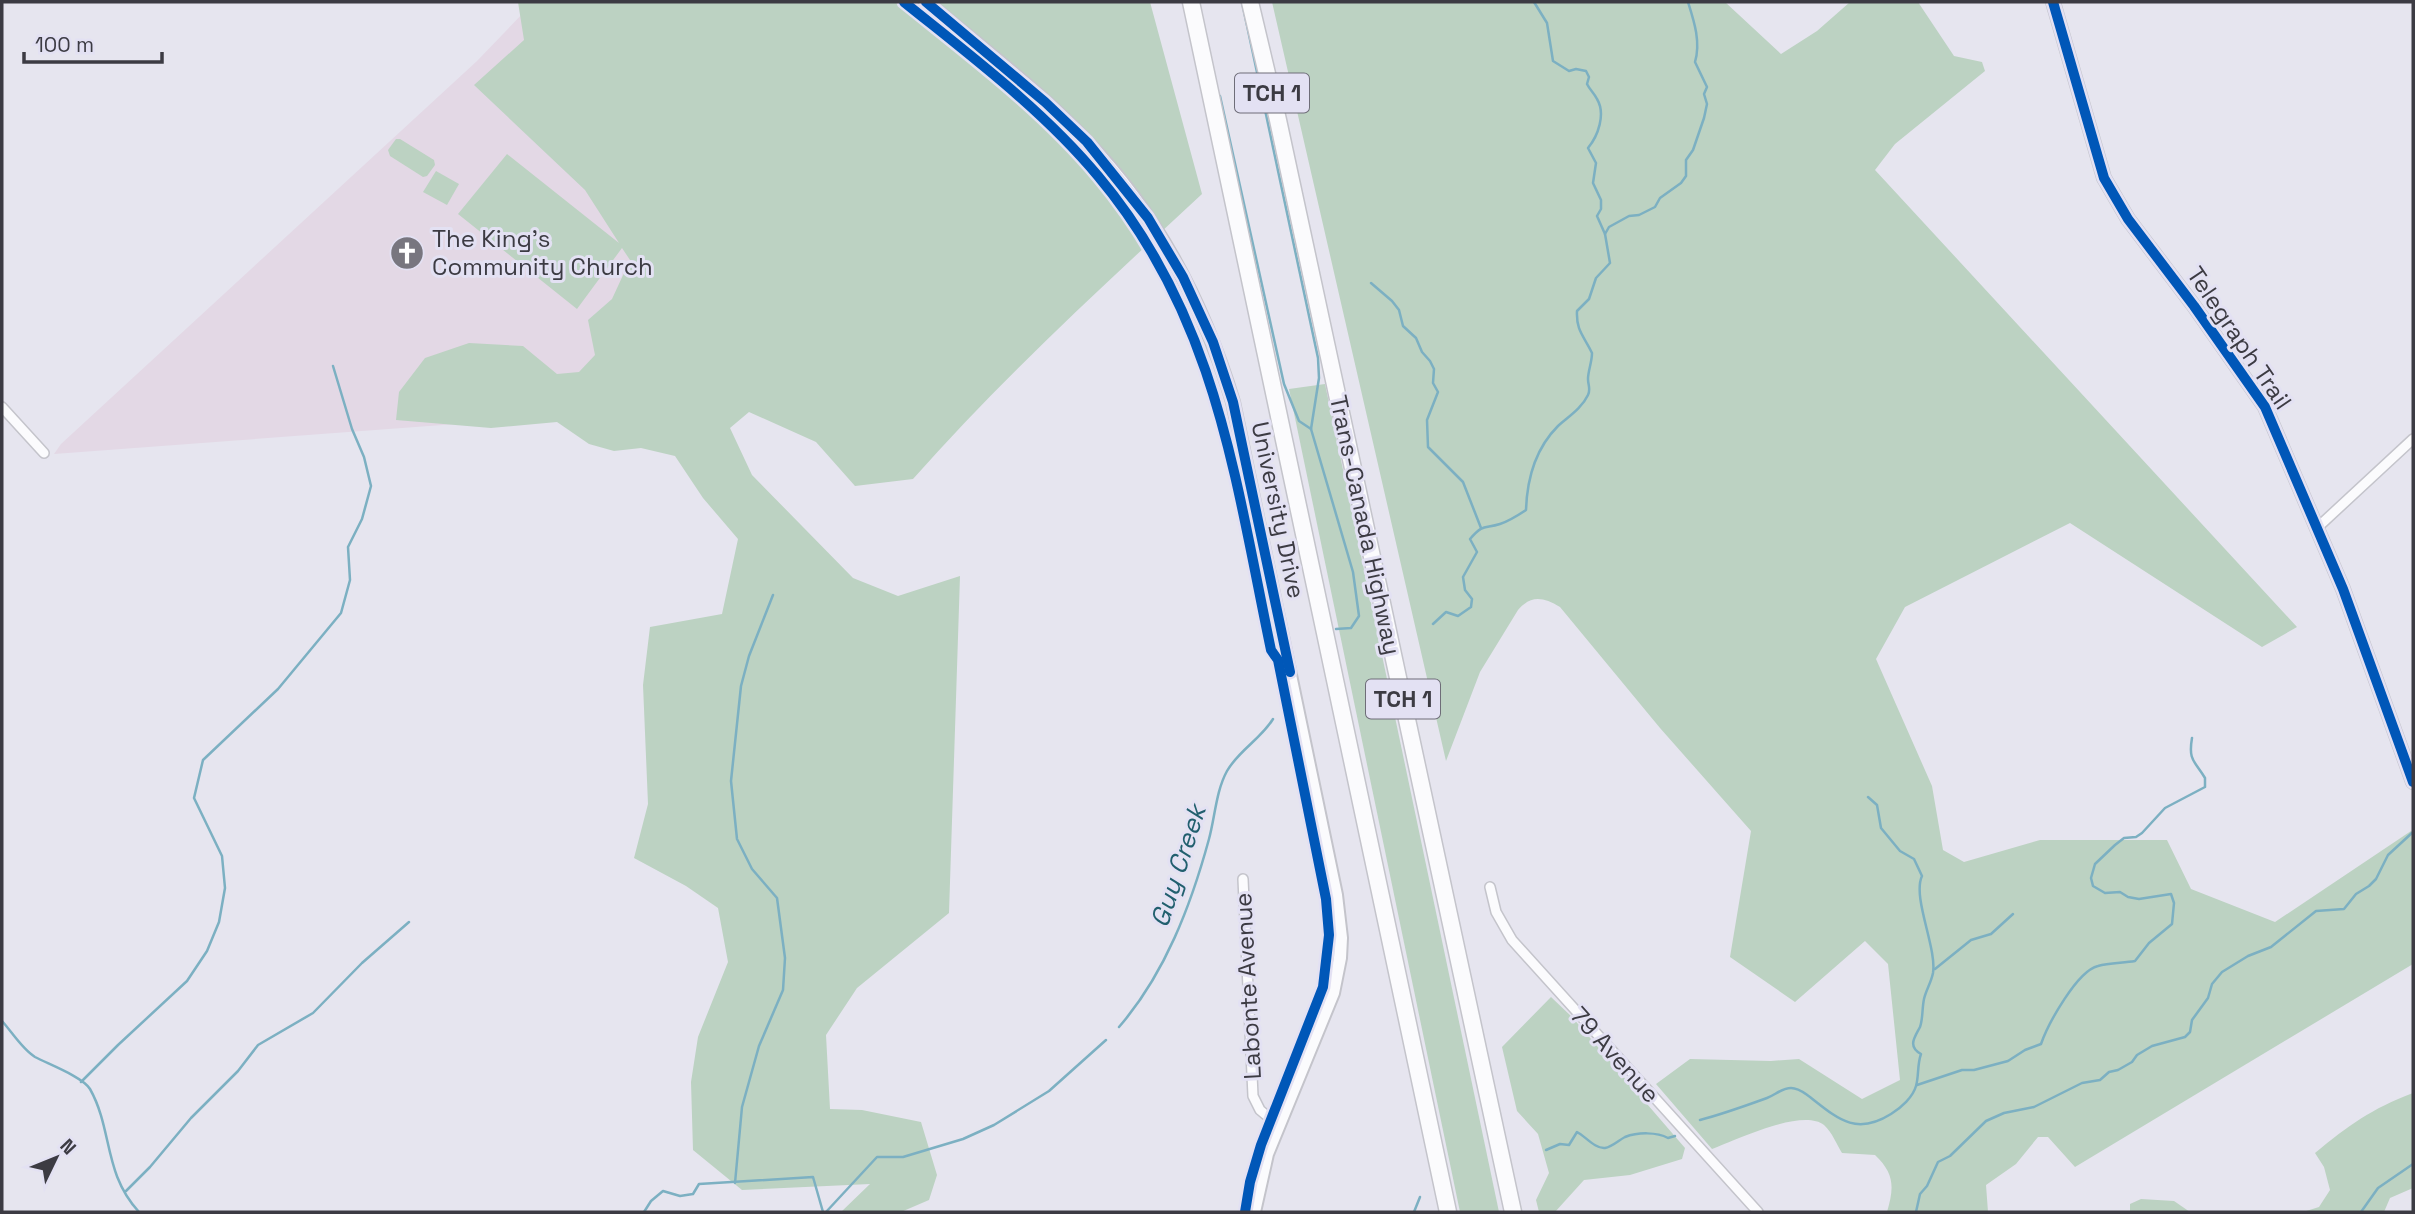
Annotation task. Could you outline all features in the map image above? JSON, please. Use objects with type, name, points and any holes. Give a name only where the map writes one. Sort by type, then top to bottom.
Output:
[{"type":"highway","name":"TCH 1","points":[[1191,2],[1448,1212]]},
{"type":"highway","name":"Trans-Canada Highway","points":[[1250,2],[1278,120],[1513,1212]]},
{"type":"street","name":"University Drive","points":[[926,2],[1066,121],[1122,182],[1148,218],[1183,277],[1209,333],[1239,424],[1339,917],[1340,958],[1333,993],[1263,1168],[1254,1212]]},
{"type":"street","name":"Telegraph Trail","points":[[2053,2],[2097,155],[2112,194],[2259,398],[2276,430],[2343,589],[2413,782]]},
{"type":"street","points":[[2,407],[44,453]]},
{"type":"street","points":[[2318,527],[2413,439]]},
{"type":"street","name":"Labonte Avenue","points":[[1243,879],[1253,1096],[1260,1110],[1279,1125]]},
{"type":"street","name":"79 Avenue","points":[[1490,887],[1496,912],[1512,940],[1758,1212]]},
{"type":"shaded area","points":[[525,11],[764,401],[54,454],[61,444],[477,61]]},
{"type":"green space","points":[[518,2],[1150,2],[1202,194],[1018,368],[913,479],[855,486],[816,442],[749,412],[730,428],[752,475],[853,578],[898,596],[960,576],[949,913],[857,988],[826,1035],[830,1109],[862,1110],[921,1122],[937,1175],[929,1200],[901,1212],[841,1212],[870,1184],[742,1190],[693,1150],[691,1082],[698,1037],[728,962],[718,908],[686,886],[634,858],[648,804],[643,685],[650,627],[722,614],[738,539],[703,498],[675,456],[641,448],[614,451],[589,444],[557,422],[491,428],[396,420],[399,392],[425,358],[469,343],[523,346],[557,374],[579,372],[595,355],[588,320],[612,299],[630,260],[622,248],[577,309],[458,214],[507,154],[619,243],[585,190],[474,85],[524,40]]},
{"type":"green space","points":[[1272,2],[1725,2],[1781,54],[1817,31],[1850,2],[1918,2],[1954,56],[1982,62],[1985,71],[1895,144],[1875,170],[2297,627],[2262,647],[2070,523],[1905,607],[1876,659],[1932,786],[1943,850],[1964,862],[2040,840],[2167,840],[2191,889],[2275,922],[2411,831],[2413,964],[2075,1167],[2048,1137],[2038,1137],[2016,1164],[1986,1185],[1988,1212],[1887,1212],[1892,1188],[1882,1162],[1875,1155],[1842,1153],[1827,1128],[1814,1121],[1801,1120],[1769,1127],[1712,1149],[1656,1084],[1690,1059],[1799,1059],[1862,1099],[1900,1080],[1888,964],[1865,941],[1795,1002],[1730,957],[1751,831],[1660,728],[1560,607],[1554,604],[1538,599],[1528,602],[1518,610],[1480,672],[1446,761]]},
{"type":"green space","points":[[396,139],[434,160],[435,165],[427,176],[423,177],[390,156],[388,150]]},
{"type":"green space","points":[[436,171],[459,184],[447,205],[423,192]]},
{"type":"green space","points":[[1325,384],[1499,1212],[1460,1212],[1289,389]]},
{"type":"green space","points":[[1551,997],[1572,1017],[1685,1148],[1682,1159],[1630,1175],[1584,1180],[1555,1212],[1539,1212],[1536,1200],[1549,1173],[1538,1134],[1517,1111],[1502,1047]]},
{"type":"green space","points":[[2413,1093],[2413,1188],[2390,1198],[2384,1212],[2303,1212],[2319,1207],[2330,1190],[2324,1167],[2315,1153],[2361,1118]]},
{"type":"green space","points":[[2141,1199],[2174,1201],[2190,1212],[2130,1212],[2130,1204]]},
{"type":"waterway","points":[[1242,2],[1318,358],[1319,378],[1311,429],[1353,572],[1359,616],[1351,628],[1336,629]]},
{"type":"waterway","name":"Guy Creek","points":[[1433,624],[1446,612],[1458,616],[1471,607],[1472,599],[1465,590],[1463,577],[1477,552],[1470,539],[1481,529],[1503,523],[1526,510],[1528,487],[1538,454],[1550,435],[1588,395],[1592,353],[1579,329],[1577,311],[1589,299],[1596,278],[1610,263],[1605,234],[1597,216],[1601,209],[1601,200],[1593,183],[1596,163],[1588,148],[1598,131],[1600,105],[1587,84],[1589,77],[1586,71],[1569,71],[1553,61],[1547,23],[1534,2]]},
{"type":"waterway","points":[[1605,234],[1609,227],[1629,216],[1639,215],[1655,207],[1660,198],[1681,183],[1686,176],[1686,160],[1693,150],[1707,104],[1704,94],[1707,87],[1695,62],[1697,39],[1688,2]]},
{"type":"waterway","points":[[1220,96],[1284,384],[1299,421],[1311,429]]},
{"type":"waterway","points":[[1371,283],[1399,310],[1403,326],[1416,338],[1434,369],[1433,383],[1438,392],[1427,420],[1428,447],[1463,482],[1481,528]]},
{"type":"waterway","points":[[81,1082],[187,981],[207,951],[219,922],[225,888],[222,856],[194,798],[203,760],[278,689],[341,613],[350,580],[348,547],[362,519],[371,486],[333,366]]},
{"type":"waterway","points":[[735,1183],[742,1107],[759,1046],[783,990],[785,958],[777,898],[752,869],[737,839],[731,781],[741,686],[749,656],[773,595]]},
{"type":"waterway","name":"Guy Creek","points":[[1119,1027],[1150,985],[1185,914],[1202,864],[1223,779],[1238,757],[1273,719]]},
{"type":"waterway","points":[[1917,1085],[1962,1070],[1974,1070],[2008,1061],[2041,1044],[2057,1012],[2081,977],[2098,966],[2135,961],[2149,943],[2172,924],[2174,903],[2171,894],[2139,899],[2120,892],[2105,893],[2093,886],[2091,878],[2095,864],[2115,845],[2124,838],[2136,837],[2165,808],[2205,787],[2205,778],[2192,756],[2192,738]]},
{"type":"waterway","points":[[1700,1120],[1791,1088],[1801,1091],[1839,1118],[1857,1124],[1868,1124],[1895,1112],[1914,1090],[1921,1054],[1914,1048],[1913,1041],[1921,1024],[1924,999],[1933,973],[1932,950],[1920,896],[1922,876],[1914,859],[1900,851],[1881,828],[1877,805],[1868,797]]},
{"type":"waterway","points":[[1916,1212],[1920,1194],[1927,1186],[1938,1162],[1950,1156],[1986,1121],[2004,1113],[2034,1107],[2082,1083],[2100,1080],[2109,1072],[2132,1062],[2137,1055],[2152,1046],[2185,1037],[2190,1032],[2192,1020],[2208,998],[2212,984],[2222,972],[2248,956],[2271,947],[2316,911],[2344,909],[2356,894],[2376,879],[2388,855],[2413,832]]},
{"type":"waterway","points":[[1935,969],[1971,940],[1991,934],[2013,914]]},
{"type":"waterway","points":[[126,1191],[191,1118],[238,1071],[258,1045],[313,1013],[362,963],[409,922]]},
{"type":"waterway","name":"Guy Creek","points":[[2,1021],[30,1054],[73,1075],[90,1089],[102,1120],[119,1182],[139,1212]]},
{"type":"waterway","name":"Guy Creek","points":[[826,1212],[877,1157],[903,1157],[963,1139],[994,1125],[1049,1091],[1106,1040]]},
{"type":"waterway","points":[[1546,1150],[1560,1144],[1569,1145],[1577,1132],[1601,1148],[1636,1134],[1653,1134],[1668,1138],[1675,1136]]},
{"type":"waterway","points":[[2361,1212],[2378,1188],[2413,1164]]},
{"type":"waterway","name":"Guy Creek","points":[[644,1212],[651,1201],[663,1191],[680,1196],[693,1194],[699,1184],[813,1177],[823,1212]]},
{"type":"waterway","points":[[1414,1212],[1420,1197]]},
{"type":"cycle path","points":[[904,2],[980,63],[1054,129],[1098,176],[1138,230],[1170,285],[1195,342],[1232,461],[1271,650],[1278,660],[1326,899],[1329,935],[1323,987],[1261,1145],[1250,1182],[1245,1212]]},
{"type":"cycle path","points":[[926,2],[1045,102],[1087,142],[1148,218],[1183,277],[1213,342],[1233,402],[1290,672]]},
{"type":"cycle path","points":[[2053,2],[2104,178],[2128,219],[2194,306],[2265,407],[2343,589],[2413,782]]},
{"type":"place","name":"The King's Community Church","points":[[407,253]]}]
